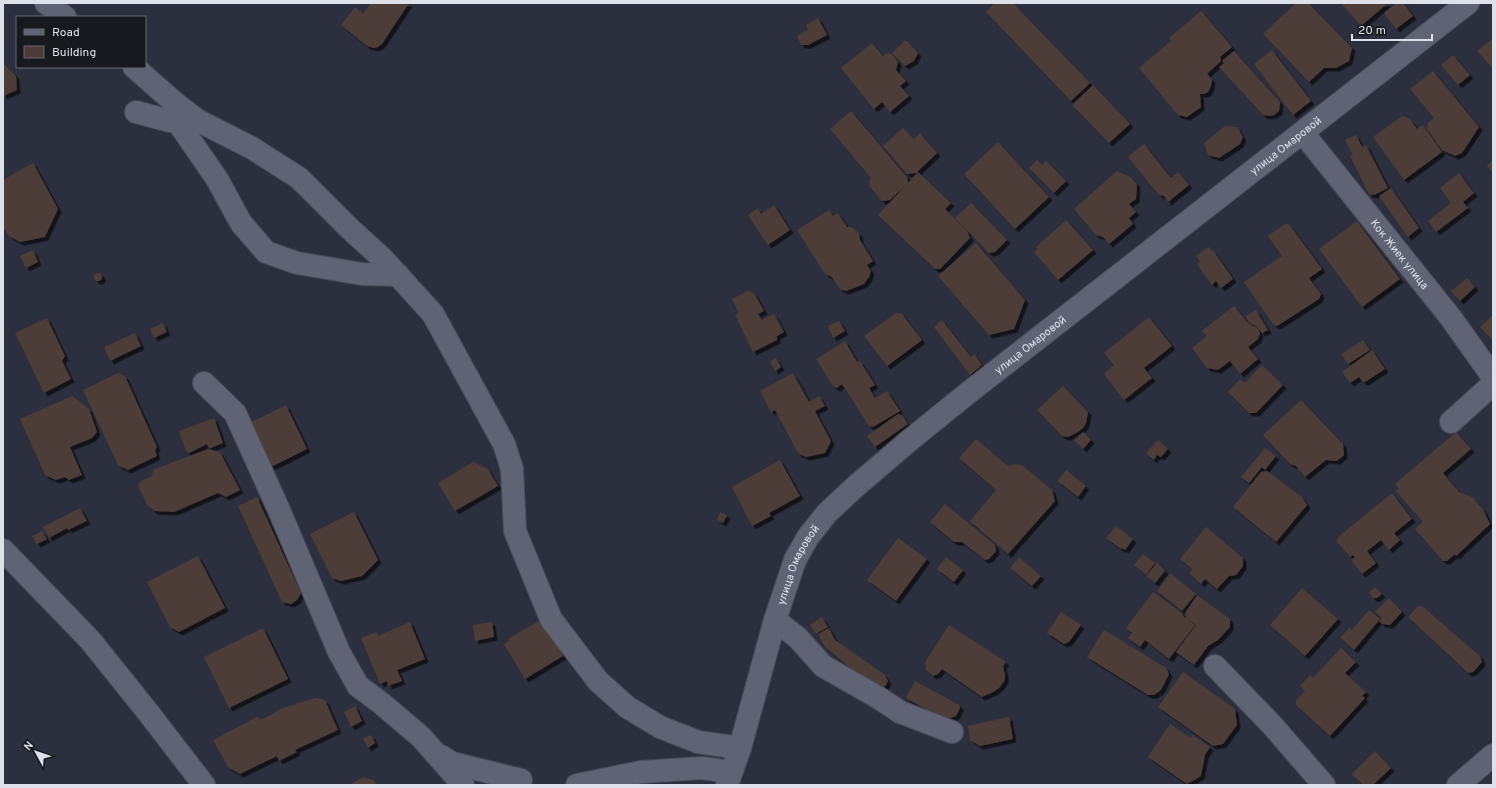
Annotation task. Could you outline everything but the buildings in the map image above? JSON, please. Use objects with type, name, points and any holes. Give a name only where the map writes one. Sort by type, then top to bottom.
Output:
[{"type":"street","points":[[46,3],[64,16]]},
{"type":"street","name":"улица Омаровой","points":[[729,778],[740,748],[775,620],[795,560],[808,537],[827,512],[921,430],[1468,3]]},
{"type":"street","points":[[135,68],[187,121],[241,223],[266,252],[297,264],[362,274],[398,275]]},
{"type":"street","points":[[136,112],[170,122],[187,121],[252,148],[300,178],[349,228],[383,259],[433,314],[504,444],[512,469],[515,531],[551,619],[598,681],[627,707],[660,727],[698,742],[740,748]]},
{"type":"street","name":"Кок Жиек улица","points":[[1303,133],[1450,318],[1493,377]]},
{"type":"street","points":[[204,383],[235,413],[279,510],[339,652],[358,686],[381,703],[421,737],[463,785]]},
{"type":"street","points":[[1451,422],[1493,384]]},
{"type":"street","points":[[3,550],[90,640],[204,785]]},
{"type":"street","points":[[775,620],[798,638],[823,666],[879,698],[900,712],[952,732]]},
{"type":"street","points":[[1215,666],[1272,726],[1324,785]]},
{"type":"street","points":[[435,752],[452,763],[521,780]]},
{"type":"street","points":[[1458,785],[1493,755]]},
{"type":"street","points":[[577,785],[641,772],[702,768],[729,778]]}]
